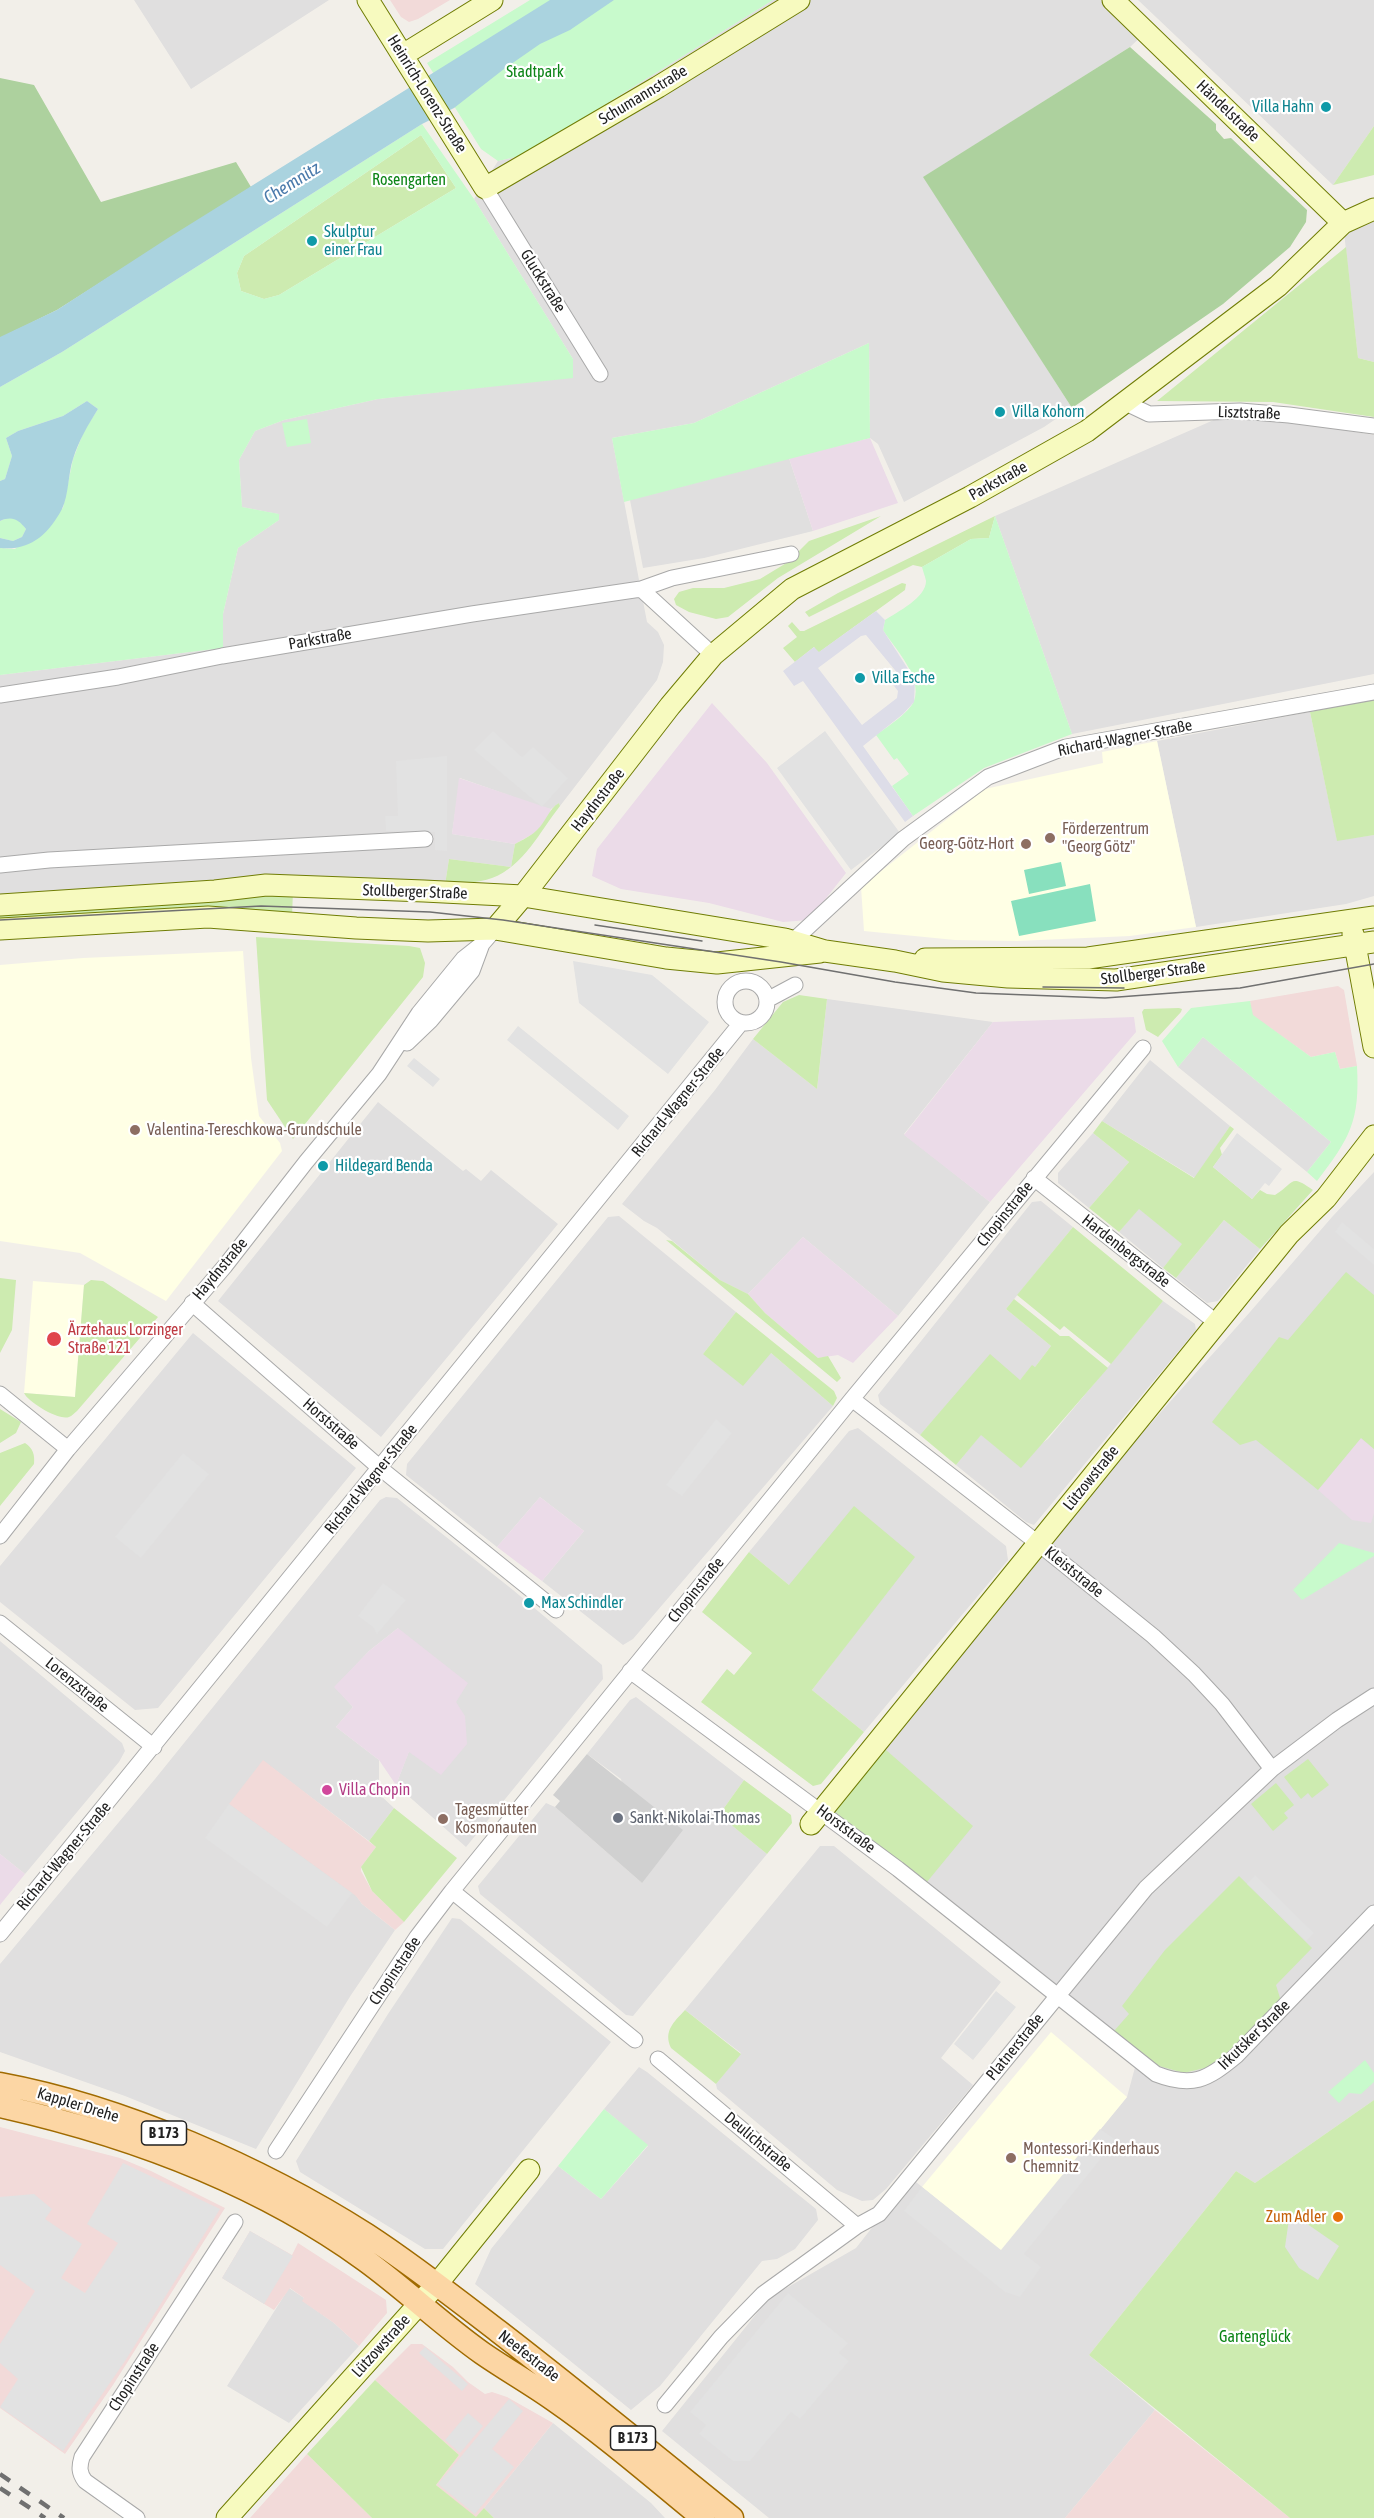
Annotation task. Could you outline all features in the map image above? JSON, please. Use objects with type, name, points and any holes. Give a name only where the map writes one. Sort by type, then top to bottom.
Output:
[{"type":"main road","name":"Kappler Drehe","points":[[0,2084],[80,2105],[177,2138],[318,2206]]},
{"type":"main road","name":"Kappler Drehe","points":[[0,2106],[76,2125],[139,2145],[221,2178],[289,2211]]},
{"type":"main road","name":"Neefestraße","points":[[318,2206],[366,2235],[437,2284],[559,2378],[732,2518]]},
{"type":"main road","name":"Neefestraße","points":[[289,2211],[365,2260],[481,2352],[553,2399],[703,2518]]},
{"type":"street","name":"Heinrich-Lorenz-Straße","points":[[368,0],[485,188]]},
{"type":"street","points":[[403,55],[492,0]]},
{"type":"street","name":"Schumannstraße","points":[[485,188],[658,87],[799,0]]},
{"type":"street","name":"Händelstraße","points":[[1113,0],[1343,222]]},
{"type":"street","name":"Gluckstraße","points":[[485,188],[600,374]]},
{"type":"street","points":[[1343,222],[1374,209]]},
{"type":"street","name":"Parkstraße","points":[[713,655],[792,590],[970,497],[1087,431],[1278,286],[1343,222]]},
{"type":"street","name":"Lisztstraße","points":[[1126,403],[1149,414],[1240,411],[1374,426]]},
{"type":"street","name":"Parkstraße","points":[[0,695],[118,677],[222,656],[461,616],[641,588],[672,578],[791,554]]},
{"type":"street","points":[[641,588],[713,655]]},
{"type":"street","name":"Haydnstraße","points":[[0,1536],[68,1449],[225,1266],[393,1056],[419,1013],[463,959],[489,937],[523,896],[670,706],[713,655]]},
{"type":"street","name":"Richard-Wagner-Straße","points":[[794,940],[903,839],[988,777],[1066,747],[1374,692]]},
{"type":"street","points":[[0,864],[425,840]]},
{"type":"street","name":"Stollberger Straße","points":[[0,905],[215,891],[266,885],[523,896],[794,940],[825,951],[895,961],[943,971],[1116,980],[1365,944]]},
{"type":"street","name":"Stollberger Straße","points":[[0,929],[208,917],[428,931],[717,963],[825,951]]},
{"type":"street","name":"Stollberger Straße","points":[[895,961],[945,957],[1088,958],[1374,917]]},
{"type":"street","points":[[1351,921],[1365,944],[1374,1047]]},
{"type":"street","points":[[741,1023],[731,1018],[726,1010],[725,996],[731,987],[742,981],[751,981],[761,987],[767,1000]]},
{"type":"street","name":"Richard-Wagner-Straße","points":[[0,1934],[741,1023],[757,1020],[766,1011],[767,1000],[795,985]]},
{"type":"street","name":"Chopinstraße","points":[[276,2151],[417,1937],[452,1891],[852,1399],[1143,1048]]},
{"type":"street","name":"Lützowstraße","points":[[817,1818],[1289,1234],[1326,1198],[1374,1136]]},
{"type":"street","name":"Hardenbergstraße","points":[[1034,1178],[1217,1323]]},
{"type":"street","name":"Horststraße","points":[[192,1303],[380,1468],[556,1610]]},
{"type":"street","points":[[0,1394],[68,1449]]},
{"type":"street","name":"Kleiststraße","points":[[852,1399],[1153,1636],[1194,1674],[1229,1712],[1272,1769]]},
{"type":"street","name":"Lorenzstraße","points":[[0,1623],[154,1747]]},
{"type":"street","name":"Horststraße","points":[[630,1671],[817,1818],[898,1869],[1056,1996]]},
{"type":"street","name":"Platnerstraße","points":[[665,2405],[749,2307],[763,2294],[857,2226],[879,2214],[1146,1888],[1272,1769],[1337,1720],[1374,1696]]},
{"type":"street","points":[[452,1891],[635,2040]]},
{"type":"street","name":"Irkutsker Straße","points":[[1056,1996],[1156,2074],[1174,2082],[1198,2081],[1217,2072],[1236,2056],[1374,1913]]},
{"type":"street","name":"Deulichstraße","points":[[658,2059],[857,2226]]},
{"type":"street","name":"Lützowstraße","points":[[227,2518],[420,2304],[529,2170]]},
{"type":"street","name":"Chopinstraße","points":[[137,2518],[85,2481],[81,2475],[82,2457],[235,2222]]},
{"type":"shaded area","points":[[134,0],[329,0],[191,89]]},
{"type":"shaded area","points":[[390,0],[450,0],[409,22],[401,17]]},
{"type":"shaded area","points":[[773,0],[1111,0],[1146,32],[1130,47],[924,177],[1072,408],[1044,427],[904,502],[878,444],[870,438],[869,343],[694,423],[612,438],[647,622],[658,632],[664,645],[663,662],[657,680],[560,806],[559,803],[551,809],[545,808],[460,778],[452,834],[515,844],[511,867],[449,859],[445,885],[0,897],[0,675],[223,648],[223,614],[238,548],[279,520],[278,514],[242,507],[239,460],[255,431],[284,420],[378,399],[573,377],[573,359],[474,199],[498,161],[524,155]]},
{"type":"shaded area","points":[[1138,0],[1374,0],[1374,126],[1333,185]]},
{"type":"shaded area","points":[[1374,209],[1374,362],[1358,358],[1343,223]]},
{"type":"shaded area","points":[[1232,412],[1374,435],[1374,674],[1072,734],[995,516]]},
{"type":"shaded area","points":[[870,438],[898,503],[813,531],[789,458]]},
{"type":"shaded area","points":[[789,458],[813,531],[704,558],[643,568],[630,500]]},
{"type":"shaded area","points":[[876,611],[885,620],[883,630],[915,680],[914,702],[903,714],[863,746],[913,816],[905,822],[803,681],[794,686],[783,671],[814,647],[819,652]],"holes":[[[866,635],[899,675],[891,682],[898,691],[897,698],[862,725],[818,668],[861,636]]]},
{"type":"shaded area","points":[[712,703],[767,763],[846,873],[809,920],[783,922],[709,903],[621,889],[592,876],[597,849]]},
{"type":"shaded area","points":[[1310,712],[1337,840],[1374,835],[1374,896],[1346,904],[1196,927],[1157,741]]},
{"type":"shaded area","points":[[493,731],[522,757],[533,747],[568,778],[542,807],[474,750]]},
{"type":"shaded area","points":[[825,731],[900,833],[851,870],[777,768]]},
{"type":"shaded area","name":"Förderzentrum \"Georg Götz\"","points":[[1157,741],[1196,927],[1130,936],[1017,941],[955,940],[864,931],[861,887],[985,789],[1103,763],[1102,752]]},
{"type":"shaded area","points":[[447,756],[447,851],[435,850],[435,832],[386,831],[385,816],[398,816],[396,761]]},
{"type":"shaded area","points":[[459,778],[551,809],[548,818],[536,832],[515,844],[452,834]]},
{"type":"shaded area","name":"Valentina-Tereschkowa-Grundschule","points":[[243,951],[251,1058],[259,1116],[280,1143],[282,1151],[166,1301],[80,1253],[0,1241],[0,965],[83,958]]},
{"type":"shaded area","points":[[573,961],[652,975],[709,1022],[668,1074],[579,1003]]},
{"type":"shaded area","points":[[1338,986],[1344,990],[1357,1066],[1340,1069],[1335,1052],[1311,1057],[1252,1015],[1250,1001]]},
{"type":"shaded area","points":[[827,999],[993,1022],[904,1134],[990,1202],[898,1316],[803,1237],[748,1294],[720,1280],[657,1228],[622,1204],[715,1090],[753,1039],[817,1089]]},
{"type":"shaded area","points":[[1134,1017],[1136,1032],[990,1202],[904,1135],[993,1022]]},
{"type":"shaded area","points":[[518,1026],[629,1116],[618,1130],[507,1040]]},
{"type":"shaded area","points":[[1203,1037],[1331,1142],[1307,1172],[1178,1067]]},
{"type":"shaded area","points":[[414,1058],[440,1079],[433,1087],[407,1066]]},
{"type":"shaded area","points":[[1150,1060],[1230,1126],[1195,1178],[1102,1121]]},
{"type":"shaded area","points":[[378,1102],[463,1171],[466,1169],[481,1181],[491,1170],[558,1224],[381,1437],[218,1301]]},
{"type":"shaded area","points":[[1093,1133],[1129,1162],[1089,1208],[1058,1183],[1058,1173]]},
{"type":"shaded area","points":[[1237,1133],[1282,1169],[1269,1186],[1265,1183],[1252,1199],[1213,1167]]},
{"type":"shaded area","points":[[1374,1172],[1374,2100],[1255,2183],[1236,2171],[1089,2355],[1155,2410],[1065,2518],[769,2518],[662,2431],[769,2298],[856,2248],[911,2178],[1001,2250],[1127,2097],[1137,2060],[922,1888],[878,1743],[990,1604]]},
{"type":"shaded area","points":[[1041,1201],[1073,1227],[1006,1309],[1051,1346],[1035,1367],[1032,1366],[1020,1380],[946,1406],[920,1435],[880,1404],[878,1395],[1032,1202]]},
{"type":"shaded area","points":[[1139,1208],[1183,1244],[1163,1268],[1119,1232]]},
{"type":"shaded area","points":[[619,1216],[736,1312],[703,1354],[771,1353],[833,1406],[633,1639],[623,1645],[542,1581],[584,1531],[540,1497],[497,1547],[406,1475],[407,1464],[608,1217]]},
{"type":"shaded area","points":[[1224,1220],[1260,1249],[1218,1301],[1207,1303],[1176,1278]]},
{"type":"shaded area","points":[[1342,1222],[1374,1249],[1374,1265],[1335,1232]]},
{"type":"shaded area","points":[[803,1237],[898,1316],[853,1363],[838,1355],[818,1358],[765,1313],[748,1294]]},
{"type":"shaded area","name":"Ärztehaus Lorzinger Straße 121","points":[[33,1281],[84,1285],[75,1397],[24,1393]]},
{"type":"shaded area","points":[[1163,1301],[1195,1324],[1196,1330],[1034,1525],[1026,1522],[956,1465],[981,1434],[1021,1467],[1048,1439]]},
{"type":"shaded area","points":[[193,1333],[356,1468],[158,1708],[135,1710],[0,1602],[0,1566]]},
{"type":"shaded area","points":[[716,1419],[732,1433],[682,1496],[666,1485]]},
{"type":"shaded area","points":[[858,1428],[1006,1546],[1008,1560],[864,1732],[812,1690],[914,1556],[789,1585],[749,1552],[849,1431]]},
{"type":"shaded area","points":[[1361,1438],[1374,1449],[1374,1513],[1371,1523],[1352,1520],[1318,1490]]},
{"type":"shaded area","points":[[183,1453],[209,1474],[141,1558],[115,1537]]},
{"type":"shaded area","points":[[386,1497],[397,1498],[513,1590],[602,1665],[603,1679],[466,1847],[396,1785],[409,1751],[398,1628],[369,1651],[335,1687],[353,1707],[336,1727],[379,1760],[379,1794],[394,1808],[369,1841],[263,1761],[362,1904],[395,1930],[351,1995],[256,2149],[125,2096],[0,2052],[0,1964],[155,1779],[380,1500]]},
{"type":"shaded area","points":[[540,1497],[584,1531],[542,1581],[497,1547]]},
{"type":"shaded area","points":[[383,1583],[406,1600],[377,1634],[373,1627],[358,1616]]},
{"type":"shaded area","points":[[398,1628],[468,1683],[456,1702],[465,1716],[467,1744],[441,1775],[409,1752],[396,1785],[379,1760],[336,1727],[353,1707],[334,1687],[369,1651]]},
{"type":"shaded area","points":[[0,1641],[122,1743],[125,1751],[119,1762],[25,1874],[0,1854]]},
{"type":"shaded area","points":[[636,1697],[744,1780],[719,1815],[767,1854],[633,2016],[626,2015],[480,1894],[478,1886],[546,1803],[555,1807],[642,1883],[621,1779],[587,1754],[630,1700]]},
{"type":"shaded area","name":"Sankt-Nikolai-Thomas","points":[[587,1754],[683,1830],[642,1883],[555,1807],[560,1801],[553,1795]]},
{"type":"shaded area","points":[[263,1760],[376,1847],[361,1867],[361,1871],[372,1891],[404,1922],[395,1930],[362,1904],[356,1896],[229,1804]]},
{"type":"shaded area","points":[[229,1804],[352,1893],[327,1927],[205,1838]]},
{"type":"shaded area","points":[[820,1846],[834,1846],[1001,1982],[941,2058],[973,2085],[886,2189],[873,2200],[862,2201],[837,2190],[717,2089],[716,2084],[741,2053],[685,2010]]},
{"type":"shaded area","points":[[0,1854],[25,1874],[0,1905]]},
{"type":"shaded area","points":[[1255,1875],[1314,1933],[1306,1941],[1247,1884]]},
{"type":"shaded area","points":[[452,1918],[460,1919],[611,2042],[443,2249],[425,2249],[300,2172],[296,2161],[388,2014]]},
{"type":"shaded area","points":[[996,1991],[1016,2007],[973,2060],[954,2044]]},
{"type":"shaded area","name":"Montessori-Kinderhaus Chemnitz","points":[[1051,2032],[1127,2097],[1001,2251],[922,2187]]},
{"type":"shaded area","points":[[639,2067],[816,2209],[818,2220],[795,2249],[777,2259],[762,2261],[660,2386],[631,2410],[475,2284],[491,2249],[558,2166],[601,2199],[648,2146],[604,2109]]},
{"type":"shaded area","points":[[0,2127],[120,2158],[225,2208],[113,2385],[65,2454],[0,2408]]},
{"type":"shaded area","points":[[1100,2129],[1116,2140],[1024,2254],[1041,2267],[1020,2297],[1005,2292],[904,2211],[922,2187],[1001,2250]]},
{"type":"shaded area","points":[[123,2163],[220,2209],[125,2361],[63,2451],[0,2407],[18,2379],[0,2363],[0,2344],[35,2291],[0,2265],[0,2197],[34,2194],[52,2209],[45,2219],[82,2244],[61,2278],[85,2293],[118,2243],[87,2224]]},
{"type":"shaded area","points":[[1290,2212],[1339,2246],[1318,2280],[1299,2268],[1285,2247]]},
{"type":"shaded area","points":[[250,2231],[292,2255],[298,2243],[386,2300],[387,2313],[359,2346],[334,2323],[302,2301],[304,2298],[290,2288],[274,2310],[222,2278]]},
{"type":"shaded area","points":[[250,2231],[293,2256],[264,2304],[222,2278]]},
{"type":"shaded area","points":[[289,2288],[304,2298],[303,2301],[334,2323],[359,2346],[289,2423],[227,2386]]},
{"type":"shaded area","points":[[788,2293],[848,2343],[839,2353],[849,2361],[800,2419],[791,2412],[750,2461],[733,2461],[699,2434],[706,2425],[690,2412]]},
{"type":"shaded area","points":[[411,2344],[422,2344],[485,2394],[492,2392],[507,2397],[553,2423],[476,2518],[436,2485],[459,2455],[375,2380]]},
{"type":"shaded area","points":[[425,2347],[468,2384],[462,2391],[419,2353]]},
{"type":"shaded area","points":[[509,2399],[523,2411],[492,2449],[514,2467],[475,2514],[438,2484]]},
{"type":"shaded area","points":[[1155,2410],[1290,2518],[1065,2518]]},
{"type":"shaded area","points":[[468,2413],[483,2426],[460,2453],[445,2440]]},
{"type":"shaded area","points":[[553,2423],[651,2503],[665,2518],[494,2518],[484,2508]]},
{"type":"shaded area","points":[[307,2454],[372,2518],[250,2518]]},
{"type":"green space","name":"Stadtpark","points":[[530,0],[773,0],[524,155],[498,161],[481,149],[427,63]]},
{"type":"green space","points":[[1130,47],[1216,124],[1216,130],[1224,139],[1231,138],[1307,210],[1306,222],[1290,247],[1223,304],[1072,408],[923,177]]},
{"type":"green space","points":[[0,78],[34,85],[101,202],[236,162],[251,187],[57,310],[0,338]]},
{"type":"green space","points":[[422,124],[474,199],[573,359],[573,378],[378,399],[284,420],[255,431],[239,460],[242,507],[279,514],[279,520],[238,548],[223,614],[223,648],[0,675],[0,548],[15,549],[63,508],[73,459],[84,431],[98,409],[87,401],[63,416],[18,431],[6,438],[12,456],[5,479],[0,481],[0,387],[62,352]],"holes":[[[421,135],[456,188],[279,295],[264,299],[241,291],[237,273],[244,256]]]},
{"type":"green space","points":[[1374,126],[1374,175],[1333,185]]},
{"type":"green space","name":"Rosengarten","points":[[421,135],[456,188],[279,295],[264,299],[241,291],[237,273],[244,256]]},
{"type":"green space","points":[[1346,247],[1358,358],[1374,362],[1374,417],[1273,402],[1157,401]]},
{"type":"green space","points":[[869,343],[870,438],[624,502],[612,438],[694,423]]},
{"type":"green space","points":[[307,419],[311,443],[287,447],[282,423]]},
{"type":"green space","points":[[881,516],[778,578],[728,617],[716,619],[689,612],[676,605],[674,599],[679,592],[693,588],[724,588],[760,579],[788,562],[809,541]]},
{"type":"green space","points":[[995,516],[989,538],[971,539],[922,567],[913,565],[809,617],[805,612],[838,593]]},
{"type":"green space","points":[[995,516],[1072,734],[984,768],[913,816],[892,786],[909,774],[897,758],[894,760],[876,735],[908,710],[914,701],[916,692],[911,673],[883,630],[885,620],[910,604],[921,593],[926,581],[922,567],[971,539],[989,538]]},
{"type":"green space","points":[[10,517],[20,521],[26,529],[22,537],[13,541],[0,538],[0,521]]},
{"type":"green space","points":[[902,583],[906,584],[905,590],[818,653],[814,647],[795,662],[783,648],[797,637],[788,626],[792,622],[800,631],[804,631]]},
{"type":"green space","points":[[1374,699],[1374,835],[1337,841],[1310,712]]},
{"type":"green space","points":[[559,803],[560,806],[530,847],[511,867],[515,844],[537,830]]},
{"type":"green space","points":[[449,859],[511,867],[487,880],[445,885]]},
{"type":"green space","points":[[1061,862],[1066,886],[1029,894],[1024,870]]},
{"type":"green space","points":[[1090,884],[1096,921],[1019,936],[1011,901]]},
{"type":"green space","points":[[293,890],[292,917],[0,925],[0,908]]},
{"type":"green space","points":[[256,937],[409,946],[420,948],[425,963],[423,977],[293,1139],[267,1100]]},
{"type":"green space","points":[[799,995],[827,999],[817,1089],[753,1039],[783,1002]]},
{"type":"green space","points":[[1250,1001],[1253,1015],[1311,1057],[1335,1052],[1340,1069],[1357,1066],[1357,1101],[1350,1128],[1338,1153],[1317,1181],[1307,1172],[1331,1142],[1203,1037],[1178,1067],[1162,1041],[1191,1008]]},
{"type":"green space","points":[[1144,1009],[1182,1009],[1181,1012],[1158,1037],[1146,1030],[1142,1012]]},
{"type":"green space","points":[[1102,1121],[1194,1178],[1230,1126],[1234,1129],[1220,1148],[1222,1155],[1213,1167],[1252,1199],[1260,1190],[1275,1195],[1296,1181],[1313,1190],[1260,1249],[1224,1220],[1176,1278],[1163,1268],[1182,1244],[1139,1209],[1119,1232],[1089,1208],[1129,1162],[1093,1133]]},
{"type":"green space","points":[[1073,1227],[1163,1301],[1111,1364],[1064,1326],[1060,1330],[1017,1295]]},
{"type":"green space","points":[[666,1240],[672,1241],[720,1280],[748,1294],[765,1313],[818,1358],[828,1356],[841,1378],[837,1382]]},
{"type":"green space","points":[[1346,1272],[1374,1295],[1374,1449],[1361,1438],[1318,1490],[1256,1440],[1240,1445],[1212,1422],[1279,1337],[1288,1340]]},
{"type":"green space","points":[[0,1278],[16,1280],[12,1330],[0,1353]]},
{"type":"green space","points":[[91,1280],[103,1281],[158,1317],[77,1411],[69,1417],[58,1416],[37,1406],[24,1393],[75,1397],[84,1285]]},
{"type":"green space","points":[[1014,1299],[1060,1336],[1069,1336],[1108,1368],[1021,1468],[981,1435],[956,1465],[920,1435],[990,1354],[1020,1380],[1032,1365],[1035,1367],[1051,1346],[1006,1309]]},
{"type":"green space","points":[[736,1312],[834,1391],[837,1398],[833,1406],[771,1353],[743,1386],[703,1354]]},
{"type":"green space","points":[[0,1409],[21,1422],[16,1433],[0,1443]]},
{"type":"green space","points":[[25,1443],[33,1452],[34,1464],[0,1506],[0,1453]]},
{"type":"green space","points":[[854,1506],[915,1557],[812,1690],[864,1732],[821,1784],[813,1786],[701,1702],[727,1669],[734,1675],[752,1653],[702,1612],[749,1552],[789,1585]]},
{"type":"green space","points":[[1339,1543],[1374,1553],[1374,1556],[1302,1600],[1293,1590]]},
{"type":"green space","points":[[878,1743],[973,1826],[922,1888],[822,1811]]},
{"type":"green space","points":[[1308,1759],[1329,1785],[1312,1798],[1308,1793],[1301,1799],[1284,1777]]},
{"type":"green space","points":[[744,1780],[791,1815],[792,1823],[767,1854],[719,1815]]},
{"type":"green space","points":[[1276,1783],[1294,1805],[1284,1813],[1288,1818],[1273,1831],[1251,1804]]},
{"type":"green space","points":[[394,1808],[457,1858],[404,1922],[372,1891],[361,1867],[376,1847],[369,1841]]},
{"type":"green space","points":[[1239,1876],[1312,1948],[1276,1985],[1281,2001],[1213,2066],[1184,2073],[1159,2066],[1114,2031],[1129,2014],[1122,2006],[1165,1950]]},
{"type":"green space","points":[[685,2010],[741,2054],[716,2084],[671,2048],[669,2032]]},
{"type":"green space","points":[[1365,2060],[1374,2073],[1374,2082],[1361,2094],[1349,2093],[1339,2103],[1328,2092]]},
{"type":"green space","name":"Gartenglück","points":[[1374,2100],[1374,2518],[1290,2518],[1089,2355],[1236,2171],[1255,2183]]},
{"type":"green space","points":[[604,2109],[648,2145],[601,2199],[558,2166]]},
{"type":"green space","points":[[375,2380],[459,2455],[436,2485],[476,2517],[484,2508],[494,2518],[372,2518],[307,2454]]},
{"type":"water","name":"Chemnitz","points":[[550,0],[614,0],[570,30],[540,44],[454,108],[422,124],[62,352],[0,387],[0,337],[57,310],[168,238]]},
{"type":"water","points":[[87,401],[98,409],[75,452],[64,503],[57,518],[44,534],[29,544],[0,548],[0,538],[13,541],[22,537],[26,529],[14,519],[0,521],[0,481],[5,479],[12,456],[6,438],[18,431],[63,416]]},
{"type":"tram line","points":[[0,920],[261,906],[430,912],[503,920],[976,993],[1105,998],[1240,988],[1374,964]]},
{"type":"tram line","points":[[595,925],[702,941]]},
{"type":"tram line","points":[[1043,987],[1124,988]]},
{"type":"railway","points":[[0,2474],[64,2518]]},
{"type":"railway","points":[[0,2488],[45,2518]]},
{"type":"place","name":"Villa Hahn","points":[[1326,107]]},
{"type":"place","name":"Skulptur einer Frau","points":[[312,241]]},
{"type":"place","name":"Villa Kohorn","points":[[1000,412]]},
{"type":"place","name":"Villa Esche","points":[[860,678]]},
{"type":"place","name":"Förderzentrum \"Georg Götz\"","points":[[1050,838]]},
{"type":"place","name":"Georg-Götz-Hort","points":[[1026,844]]},
{"type":"place","name":"Valentina-Tereschkowa-Grundschule","points":[[135,1130]]},
{"type":"place","name":"Hildegard Benda","points":[[323,1166]]},
{"type":"place","name":"Ärztehaus Lorzinger Straße 121","points":[[54,1339]]},
{"type":"place","name":"Max Schindler","points":[[529,1603]]},
{"type":"place","name":"Villa Chopin","points":[[327,1790]]},
{"type":"place","name":"Sankt-Nikolai-Thomas","points":[[618,1818]]},
{"type":"place","name":"Tagesmütter Kosmonauten","points":[[443,1819]]},
{"type":"place","name":"Montessori-Kinderhaus Chemnitz","points":[[1011,2158]]},
{"type":"place","name":"Zum Adler","points":[[1338,2217]]}]
